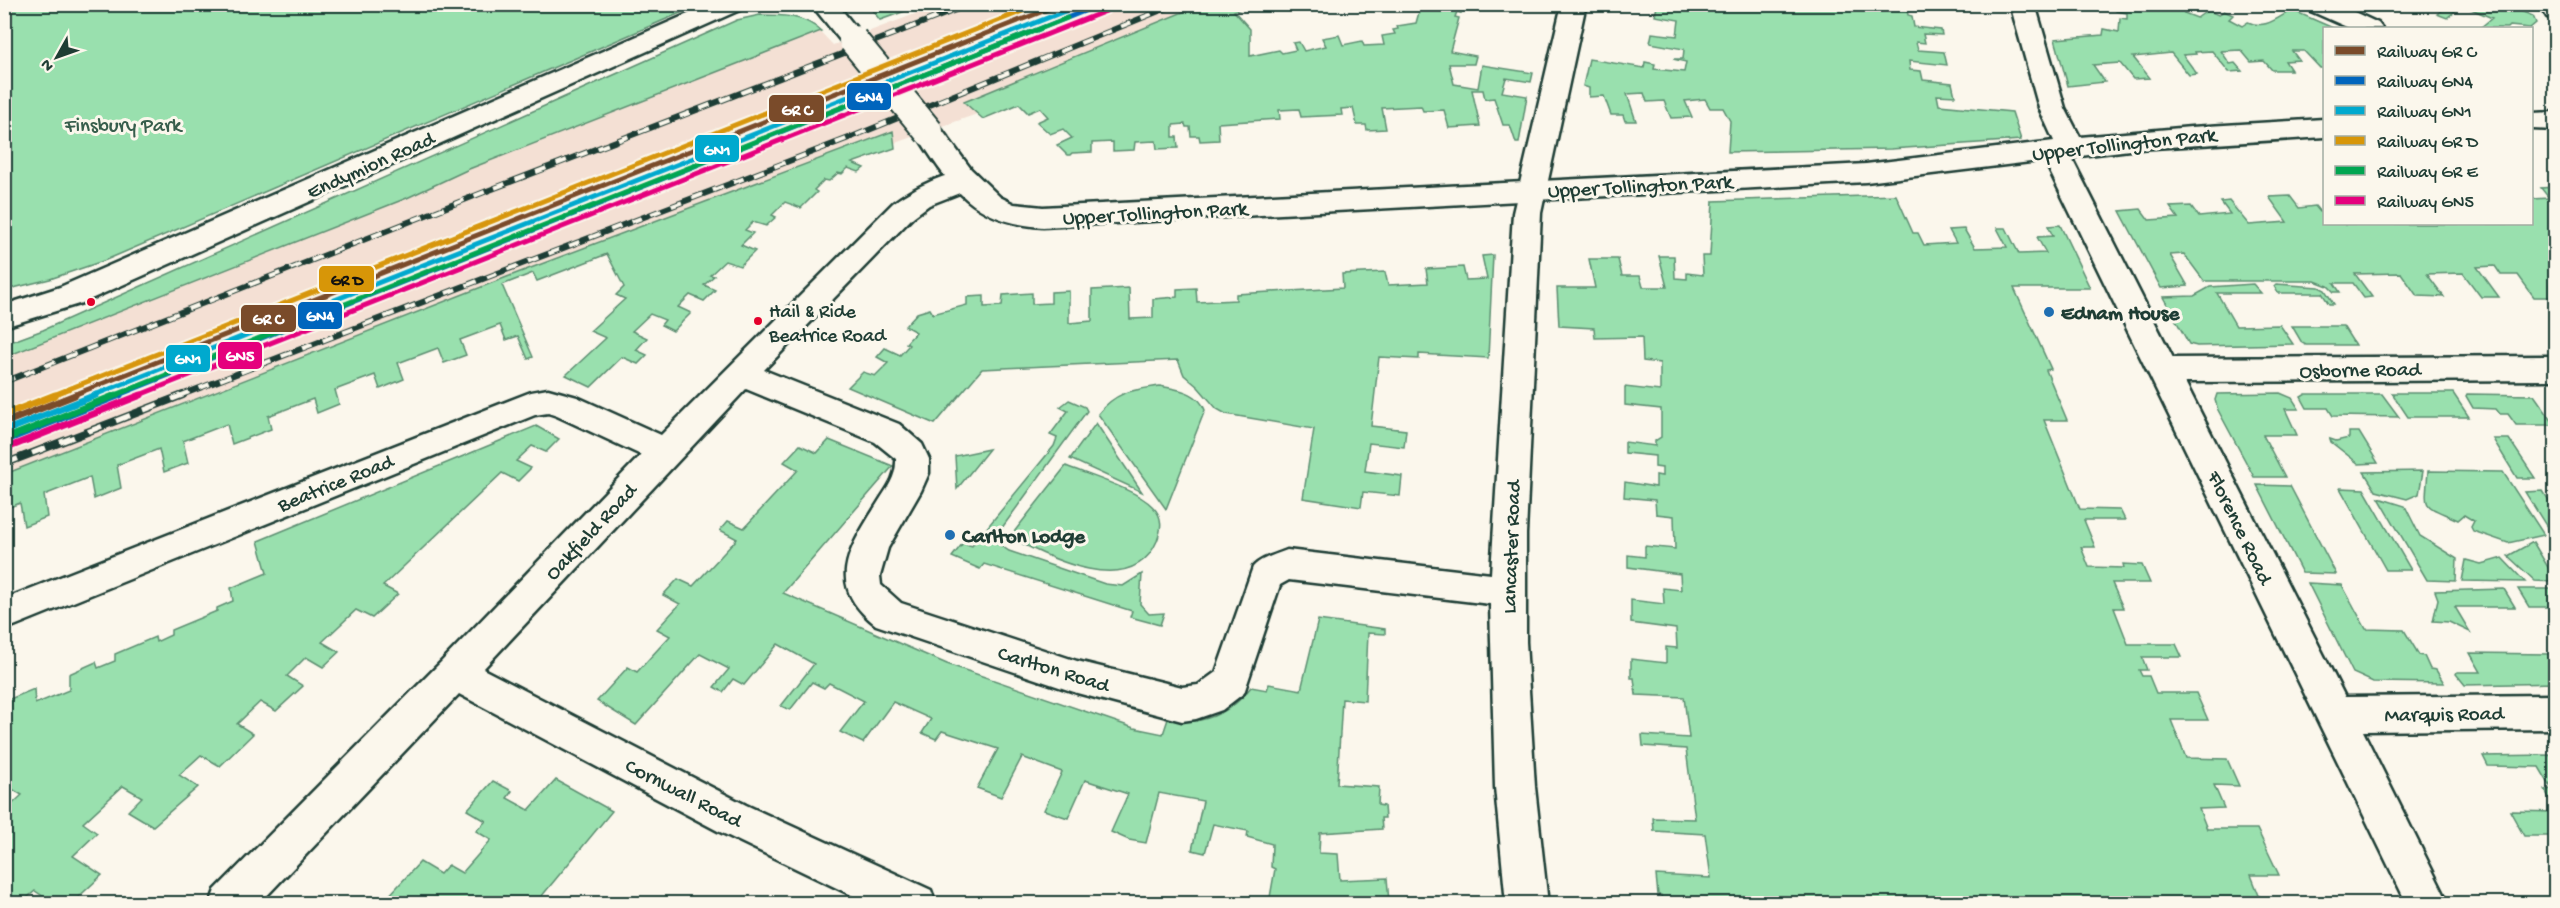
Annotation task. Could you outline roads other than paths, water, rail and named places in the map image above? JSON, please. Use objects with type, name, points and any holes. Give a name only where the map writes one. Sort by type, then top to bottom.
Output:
[{"type":"street","name":"Endymion Road","points":[[4,316],[71,295],[733,4]]},
{"type":"street","name":"Lancaster Road","points":[[1527,903],[1515,787],[1507,591],[1527,213],[1534,191],[1574,4]]},
{"type":"street","name":"Florence Road","points":[[2022,4],[2063,149],[2164,370],[2333,714],[2429,903]]},
{"type":"street","points":[[2315,4],[2367,27]]},
{"type":"street","points":[[2552,4],[2556,12]]},
{"type":"street","points":[[825,6],[929,132],[965,180]]},
{"type":"street","name":"Upper Tollington Park","points":[[965,180],[976,192],[1002,211],[1043,217],[1866,173],[2063,149],[2237,132],[2323,128]]},
{"type":"street","name":"Oakfield Road","points":[[230,903],[455,673],[665,451],[903,210],[919,198],[965,180]]},
{"type":"street","name":"Osborne Road","points":[[2164,370],[2556,369]]},
{"type":"street","name":"Carlton Road","points":[[742,374],[887,434],[903,444],[913,457],[914,469],[909,482],[866,557],[862,573],[864,588],[874,602],[889,614],[1077,677],[1182,704],[1195,704],[1222,692],[1231,681],[1265,578],[1270,572],[1287,565],[1507,591]]},
{"type":"street","name":"Beatrice Road","points":[[4,615],[531,404],[548,401],[566,406],[665,451]]},
{"type":"street","name":"Cornwall Road","points":[[455,673],[732,818],[916,903]]},
{"type":"street","name":"Marquis Road","points":[[2333,714],[2556,712]]},
{"type":"railway","points":[[4,382],[487,191],[971,4]]},
{"type":"railway","points":[[179,396],[854,136],[1176,4]]},
{"type":"railway","points":[[4,464],[183,395]]},
{"type":"rail line","name":"GN4","points":[[4,441],[1102,4]]},
{"type":"rail line","name":"GN1","points":[[7,430],[1065,11]]},
{"type":"rail line","name":"GN5","points":[[7,448],[1106,11]]},
{"type":"place","name":"Ednam House","points":[[2049,312]]},
{"type":"place","name":"Hail & Ride Beatrice Road","points":[[758,321]]},
{"type":"place","name":"Carlton Lodge","points":[[950,535]]},
{"type":"park label","name":"Finsbury Park","points":[[123,124]]}]
